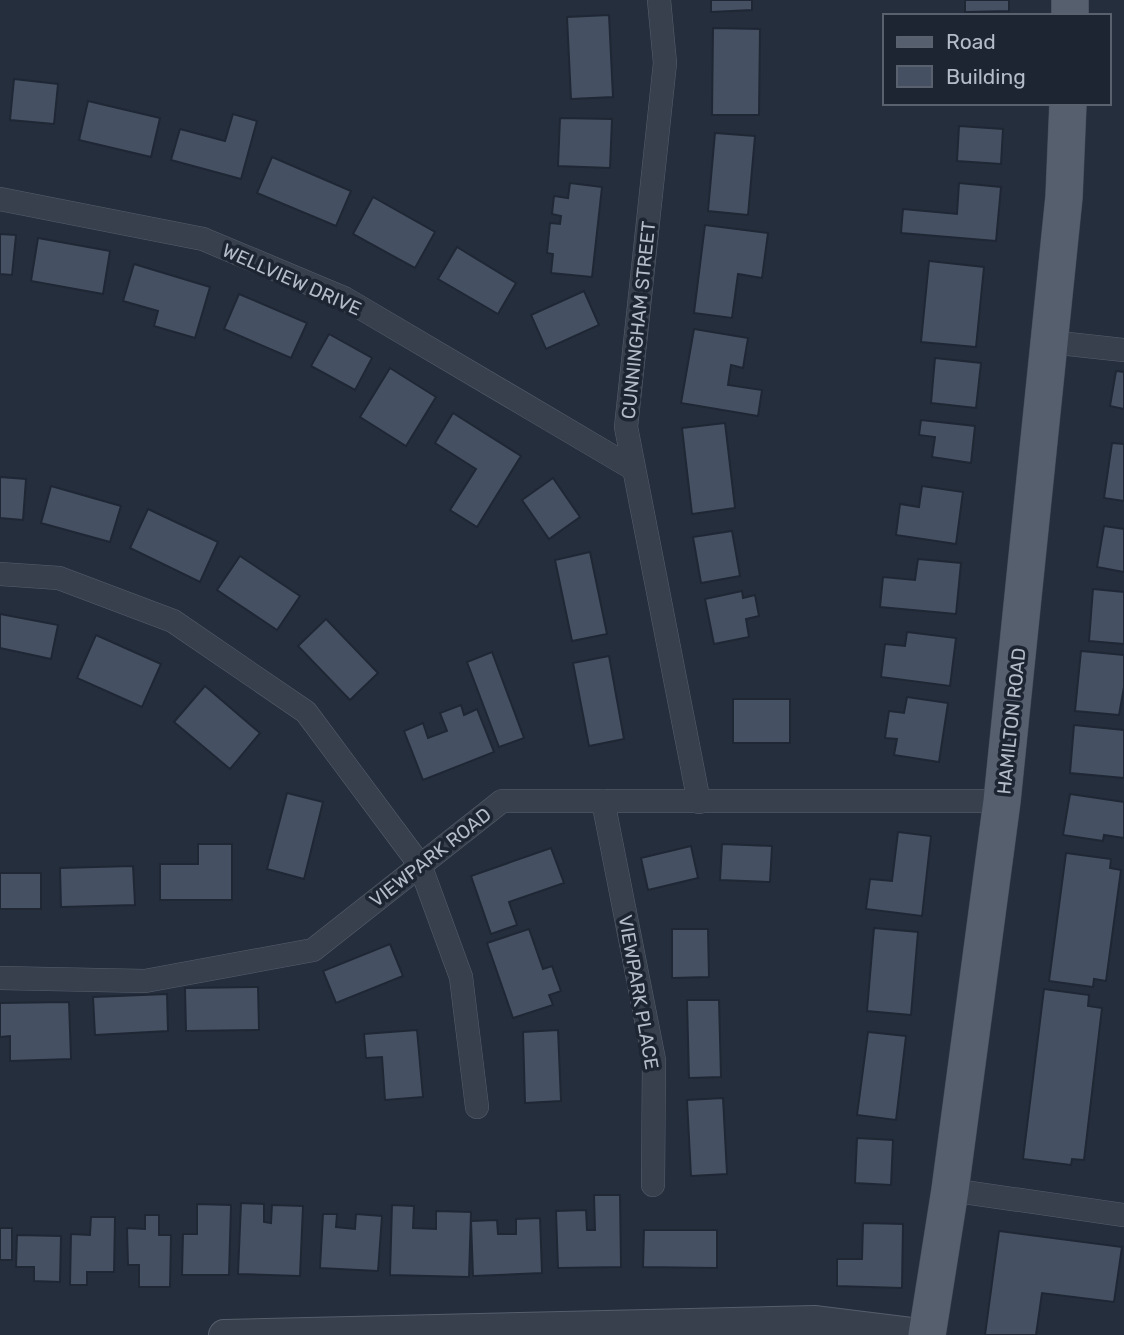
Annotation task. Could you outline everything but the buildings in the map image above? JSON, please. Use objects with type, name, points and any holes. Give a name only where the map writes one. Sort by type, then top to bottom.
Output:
[{"type":"main road","name":"HAMILTON ROAD","points":[[927,1335],[950,1190],[1002,801],[1064,197],[1068,105]]},
{"type":"street","name":"CUNNINGHAM STREET","points":[[659,0],[664,64],[626,427],[699,802]]},
{"type":"street","name":"WELLVIEW DRIVE","points":[[0,199],[203,239],[344,298],[632,468]]},
{"type":"street","points":[[1050,342],[1124,350]]},
{"type":"street","points":[[0,574],[59,578],[173,621],[306,712],[420,865],[461,976],[477,1107]]},
{"type":"street","name":"VIEWPARK ROAD","points":[[0,978],[145,981],[313,950],[502,801],[1002,801]]},
{"type":"street","name":"VIEWPARK PLACE","points":[[603,801],[654,1060],[653,1185]]},
{"type":"street","points":[[950,1190],[1124,1215]]},
{"type":"street","points":[[224,1335],[814,1321],[927,1335]]}]
